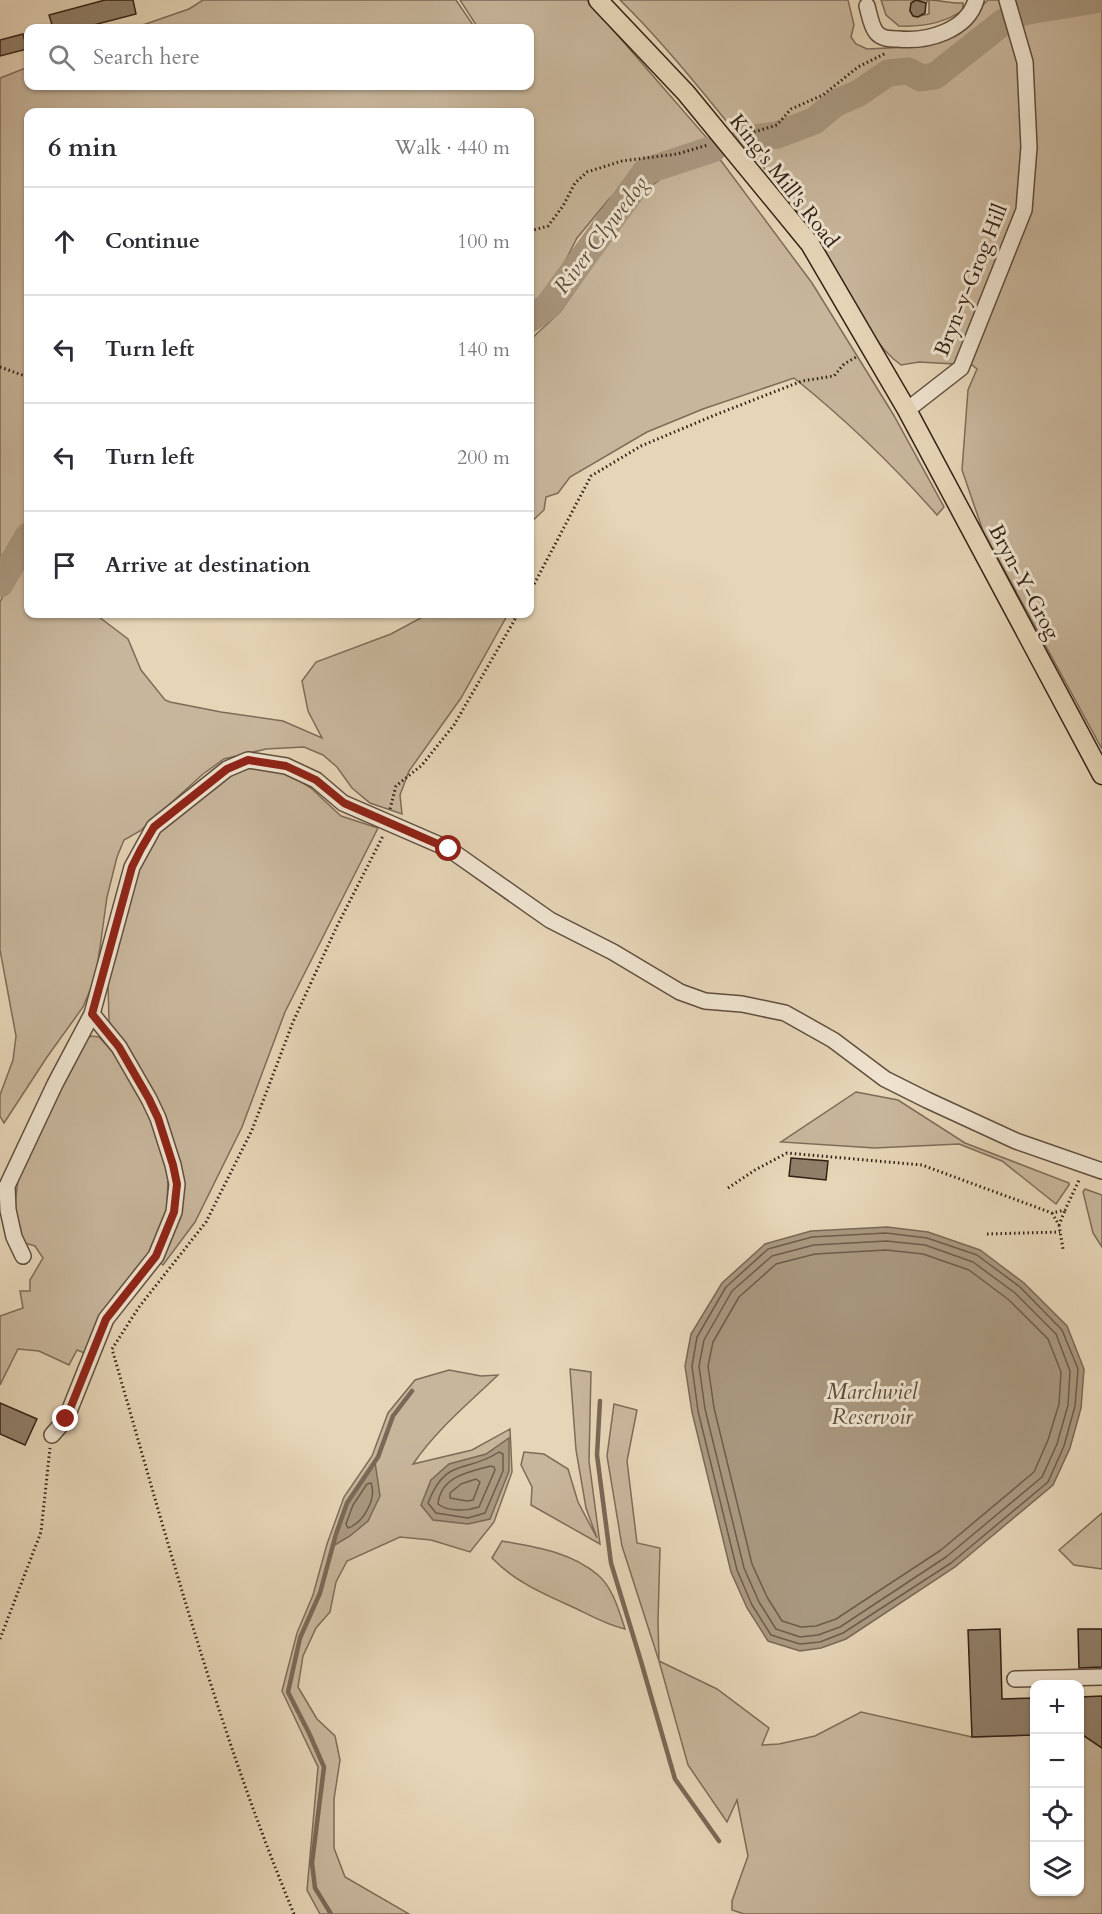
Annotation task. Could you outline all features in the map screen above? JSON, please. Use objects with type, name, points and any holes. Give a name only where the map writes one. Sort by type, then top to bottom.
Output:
[{"type":"main road","name":"King's Mill's Road","points":[[598,0],[686,93],[810,243],[907,410]]},
{"type":"main road","name":"Bryn-Y-Grog","points":[[907,410],[1102,776]]},
{"type":"street","points":[[867,6],[878,34],[885,38],[914,40],[938,35],[957,25],[970,13],[976,0]]},
{"type":"street","name":"Bryn-y-Grog Hill","points":[[907,410],[961,368],[1024,210],[1029,147],[1026,62],[1008,0]]},
{"type":"street","points":[[23,1256],[14,1237],[8,1210],[7,1186],[55,1084],[92,1014],[132,867],[154,827],[227,769],[248,760],[286,766],[316,780],[344,803],[449,849],[550,920],[613,952],[680,992],[705,1001],[742,1004],[785,1014],[833,1040],[885,1079],[1016,1141],[1102,1171]]},
{"type":"street","points":[[52,1435],[66,1419],[106,1319],[156,1256],[174,1212],[177,1184],[158,1118],[119,1047],[92,1014]]},
{"type":"street","points":[[1015,1679],[1102,1677]]},
{"type":"path","points":[[739,136],[777,125],[791,109],[823,95],[858,67],[914,40]]},
{"type":"path","points":[[534,230],[548,226],[563,206],[575,183],[587,172],[622,161],[676,154],[711,144]]},
{"type":"path","points":[[534,584],[591,476],[641,446],[715,415],[802,381],[834,376],[844,364],[857,356]]},
{"type":"path","points":[[0,367],[24,376]]},
{"type":"path","points":[[294,1914],[274,1866],[205,1670],[112,1349],[139,1307],[206,1222],[252,1130],[293,1022],[337,926],[386,831],[396,786],[422,765],[454,724],[516,618]]},
{"type":"path","points":[[728,1188],[787,1153],[922,1165],[1052,1213],[1065,1210]]},
{"type":"path","points":[[1059,1225],[1085,1165]]},
{"type":"path","points":[[1052,1213],[1059,1225],[1063,1249]]},
{"type":"path","points":[[987,1234],[1060,1232]]},
{"type":"path","points":[[0,1639],[41,1532],[52,1435]]},
{"type":"shaded area","points":[[203,0],[456,0],[472,24],[146,24],[189,9]]},
{"type":"shaded area","points":[[460,0],[587,0],[713,145],[657,161],[637,173],[609,199],[577,238],[545,301],[534,311],[534,108],[24,108],[24,535],[0,572],[0,78],[24,69],[24,90],[534,90],[534,24],[475,24]]},
{"type":"shaded area","points":[[620,0],[848,0],[854,25],[851,37],[856,44],[867,49],[908,47],[955,32],[988,0],[1003,0],[1017,10],[1045,11],[1102,1],[1102,749],[983,531],[962,470],[968,390],[977,369],[972,365],[919,362],[901,365],[888,354],[856,309],[820,244],[785,195],[686,71]]},
{"type":"shaded area","points":[[881,0],[919,0],[911,3],[910,11],[916,17],[929,14],[929,0],[963,3],[963,10],[932,23],[899,26],[886,15]]},
{"type":"shaded area","points":[[719,158],[812,283],[893,414],[944,507],[937,515],[868,443],[794,378],[703,409],[647,432],[570,477],[558,493],[546,497],[544,510],[534,519],[534,336],[560,312],[635,205],[651,186],[671,172]]},
{"type":"shaded area","points":[[24,554],[24,618],[100,618],[128,639],[141,670],[165,700],[221,712],[283,721],[322,738],[308,711],[302,681],[316,662],[391,634],[421,618],[506,618],[461,698],[409,771],[400,795],[402,814],[370,803],[352,788],[337,767],[323,755],[304,747],[266,749],[224,759],[203,774],[140,831],[124,840],[117,857],[107,897],[96,976],[83,1007],[4,1123],[0,1116],[0,1095],[13,1060],[16,1036],[0,950],[0,602]]},
{"type":"shaded area","points":[[251,765],[288,773],[312,789],[341,816],[378,828],[285,1012],[242,1127],[195,1222],[163,1265],[158,1261],[177,1216],[155,1098],[131,1052],[109,1022],[108,982],[137,867],[159,830],[228,775]]},
{"type":"shaded area","points":[[91,1036],[99,1037],[118,1058],[154,1125],[168,1175],[167,1212],[151,1253],[87,1354],[77,1350],[69,1365],[39,1351],[18,1349],[0,1385],[0,1316],[23,1308],[20,1291],[30,1291],[30,1280],[43,1258],[35,1246],[21,1242],[14,1210],[20,1167],[86,1040]]},
{"type":"shaded area","points":[[856,1092],[898,1100],[965,1143],[1069,1183],[1069,1185],[1056,1204],[1002,1161],[959,1144],[875,1148],[781,1142]]},
{"type":"shaded area","points":[[1085,1189],[1102,1195],[1102,1247],[1093,1233],[1083,1192]]},
{"type":"shaded area","points":[[570,1369],[591,1372],[589,1461],[600,1544],[531,1505],[532,1487],[521,1465],[524,1452],[544,1454],[568,1469],[578,1502],[597,1538],[586,1508],[576,1450]]},
{"type":"shaded area","points":[[449,1370],[481,1376],[498,1375],[443,1428],[413,1464],[472,1450],[510,1429],[512,1472],[494,1522],[470,1552],[431,1540],[400,1537],[347,1561],[336,1582],[330,1612],[316,1628],[303,1656],[298,1687],[317,1719],[335,1736],[340,1760],[334,1799],[334,1848],[345,1877],[409,1914],[320,1914],[307,1890],[318,1767],[282,1691],[297,1633],[313,1595],[327,1544],[344,1497],[372,1456],[388,1413],[415,1380]]},
{"type":"shaded area","points":[[614,1404],[637,1410],[627,1461],[637,1543],[660,1548],[659,1661],[622,1546],[607,1456]]},
{"type":"shaded area","points":[[1102,1513],[1102,1569],[1074,1565],[1059,1550]]},
{"type":"shaded area","points":[[502,1541],[553,1552],[588,1567],[608,1586],[625,1629],[600,1620],[543,1593],[511,1575],[492,1558]]},
{"type":"shaded area","points":[[659,1661],[717,1689],[769,1728],[762,1745],[779,1744],[815,1736],[861,1712],[972,1737],[1030,1735],[1030,1896],[1084,1896],[1084,1736],[1102,1748],[1102,1914],[744,1914],[732,1910],[732,1901],[748,1856],[737,1800],[727,1822],[688,1765]]},
{"type":"water","name":"Marchwiel Reservoir","points":[[887,1227],[928,1232],[980,1250],[1024,1283],[1067,1326],[1084,1369],[1081,1408],[1070,1448],[1053,1485],[955,1567],[846,1639],[821,1648],[800,1651],[768,1641],[747,1608],[731,1572],[692,1412],[685,1366],[691,1334],[722,1283],[765,1244],[811,1231]]},
{"type":"water","points":[[509,1438],[509,1471],[490,1519],[468,1524],[433,1520],[421,1505],[431,1480],[449,1464],[486,1454]]},
{"type":"water","points":[[375,1462],[380,1496],[368,1521],[333,1546],[347,1503]]},
{"type":"building","points":[[105,0],[133,0],[136,14],[97,24],[52,24],[49,15]]},
{"type":"building","points":[[916,0],[926,3],[925,13],[918,17],[913,16],[910,11],[911,3]]},
{"type":"building","points":[[23,34],[24,50],[0,56],[0,40]]},
{"type":"building","points":[[791,1158],[828,1161],[826,1180],[789,1176]]},
{"type":"building","points":[[0,1403],[37,1419],[25,1445],[0,1434]]},
{"type":"building","points":[[1000,1629],[1002,1699],[1030,1698],[1030,1735],[972,1737],[968,1630]]},
{"type":"building","points":[[1078,1629],[1102,1629],[1102,1667],[1079,1668]]},
{"type":"building","points":[[1102,1696],[1102,1748],[1084,1736],[1084,1697]]},
{"type":"waterway","points":[[1038,0],[1042,8]]},
{"type":"waterway","name":"River Clywedog","points":[[744,139],[777,135],[814,121],[836,103],[859,93],[888,73],[908,71],[921,78],[935,76],[1002,23],[1023,12],[1095,0]]},
{"type":"waterway","name":"River Clywedog","points":[[534,316],[548,306],[646,171],[713,149]]},
{"type":"waterway","name":"River Clywedog","points":[[0,584],[24,543]]},
{"type":"waterway","points":[[331,1914],[315,1888],[312,1863],[324,1767],[288,1692],[300,1638],[320,1593],[347,1503],[378,1457],[393,1416],[412,1391]]},
{"type":"waterway","points":[[600,1401],[597,1455],[611,1563],[675,1779],[719,1841]]},
{"type":"route","points":[[66,1419],[106,1319],[156,1256],[174,1212],[177,1184],[158,1118],[119,1047],[92,1014],[132,867],[154,827],[227,769],[248,760],[286,766],[316,780],[344,803],[449,849]]}]
